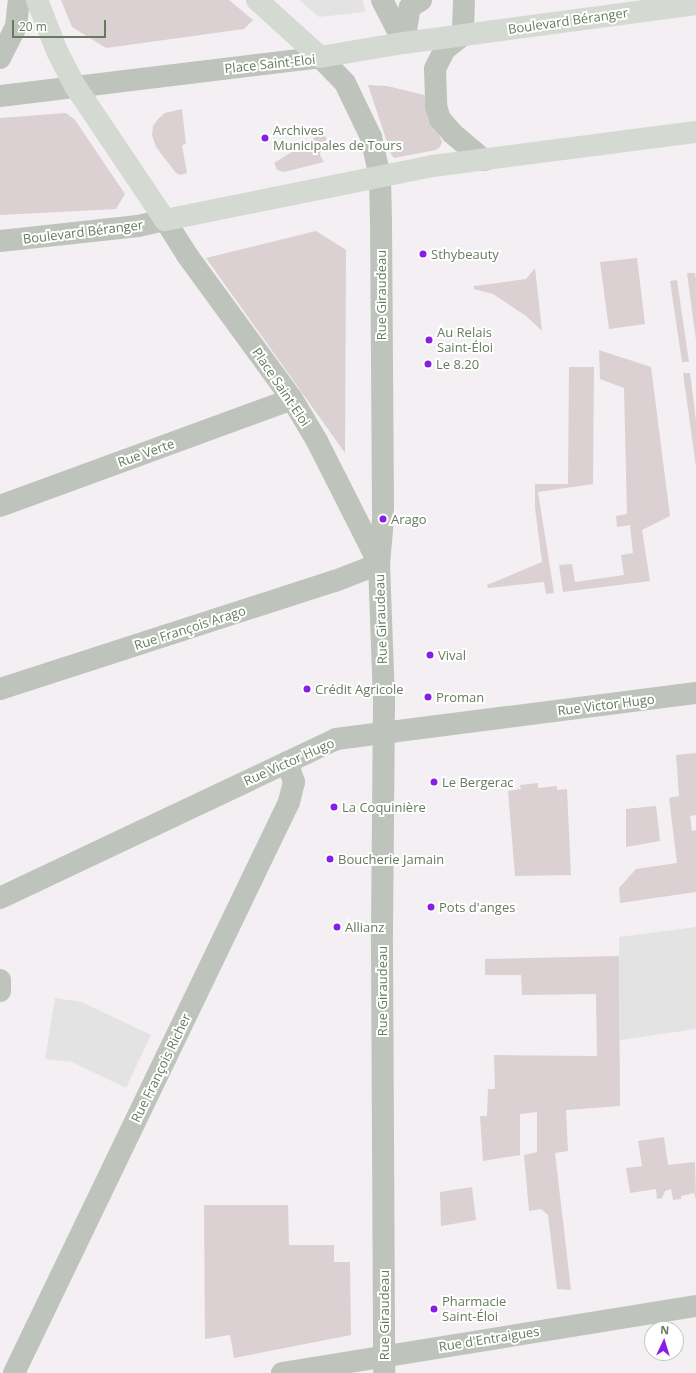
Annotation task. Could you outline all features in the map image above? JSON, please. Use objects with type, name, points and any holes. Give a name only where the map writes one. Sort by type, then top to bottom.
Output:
[{"type":"main road","points":[[37,0],[57,51],[75,86]]},
{"type":"main road","points":[[257,0],[320,57]]},
{"type":"main road","name":"Boulevard Béranger","points":[[320,57],[404,43],[696,4]]},
{"type":"main road","name":"Place Saint-Eloi","points":[[75,86],[165,220]]},
{"type":"main road","points":[[165,220],[432,166],[696,132]]},
{"type":"street","points":[[0,58],[16,26],[19,0]]},
{"type":"street","points":[[382,0],[404,43]]},
{"type":"street","points":[[404,43],[410,7],[421,0]]},
{"type":"street","points":[[464,0],[463,35],[445,49],[435,69],[436,106],[440,119],[452,132],[484,160]]},
{"type":"street","name":"Place Saint-Eloi","points":[[75,86],[320,57],[344,83],[352,95],[371,137],[380,176]]},
{"type":"street","points":[[0,96],[75,86]]},
{"type":"street","name":"Rue Giraudeau","points":[[380,176],[383,519],[379,564],[384,734],[382,955],[384,1365]]},
{"type":"street","name":"Place Saint-Eloi","points":[[165,220],[187,255],[292,399],[317,441],[379,564]]},
{"type":"street","name":"Boulevard Béranger","points":[[0,241],[138,226],[165,220]]},
{"type":"street","name":"Rue Verte","points":[[0,506],[292,399]]},
{"type":"street","name":"Rue François Arago","points":[[0,689],[327,583],[379,564]]},
{"type":"street","name":"Rue Victor Hugo","points":[[0,898],[336,739],[696,694]]},
{"type":"street","name":"Rue François Richer","points":[[14,1373],[289,802],[294,782],[287,762]]},
{"type":"street","points":[[0,980],[0,991]]},
{"type":"street","name":"Rue d'Entraigues","points":[[282,1373],[384,1365],[696,1306]]},
{"type":"shaded area","points":[[61,0],[229,0],[253,20],[244,29],[106,48],[72,27]]},
{"type":"shaded area","points":[[299,0],[363,0],[365,12],[319,17]]},
{"type":"shaded area","points":[[368,85],[387,86],[424,95],[442,142],[440,147],[436,150],[394,158],[391,154]]},
{"type":"shaded area","points":[[182,109],[186,144],[182,145],[187,173],[180,175],[176,173],[156,147],[152,135],[153,126],[158,119],[165,113]]},
{"type":"shaded area","points":[[66,113],[75,120],[125,194],[116,209],[0,215],[0,118]]},
{"type":"shaded area","points":[[322,133],[327,139],[321,146],[320,155],[324,162],[284,172],[277,170],[274,163]]},
{"type":"shaded area","points":[[316,231],[346,250],[345,453],[206,258]]},
{"type":"shaded area","points":[[637,258],[645,324],[609,329],[600,262]]},
{"type":"shaded area","points":[[535,268],[542,331],[526,316],[493,294],[474,289],[474,286],[526,279]]},
{"type":"shaded area","points":[[687,273],[695,273],[696,279],[696,340]]},
{"type":"shaded area","points":[[677,280],[689,362],[682,362],[670,281]]},
{"type":"shaded area","points":[[599,350],[651,367],[670,516],[642,530],[650,581],[563,592],[559,565],[572,564],[575,582],[624,575],[621,555],[633,553],[630,525],[617,527],[616,516],[627,514],[624,388],[600,379]]},
{"type":"shaded area","points":[[569,367],[594,367],[593,484],[538,492],[554,593],[546,594],[544,582],[488,588],[487,585],[542,562],[535,508],[535,484],[568,484]]},
{"type":"shaded area","points":[[683,373],[690,373],[696,421],[696,467]]},
{"type":"shaded area","points":[[696,753],[696,815],[690,816],[692,831],[696,830],[696,892],[620,903],[619,888],[636,869],[677,863],[669,798],[679,796],[676,755]]},
{"type":"shaded area","points":[[538,783],[538,788],[557,786],[557,790],[567,789],[571,875],[515,876],[508,791],[521,789],[520,785]]},
{"type":"shaded area","points":[[656,806],[660,841],[626,847],[626,809]]},
{"type":"shaded area","points":[[696,927],[696,1029],[620,1040],[619,937]]},
{"type":"shaded area","points":[[619,956],[620,1106],[566,1110],[568,1151],[555,1153],[571,1290],[557,1289],[548,1215],[541,1209],[529,1211],[524,1155],[537,1152],[537,1112],[520,1114],[520,1155],[483,1161],[480,1116],[487,1116],[488,1089],[495,1089],[494,1055],[597,1056],[596,994],[522,995],[521,975],[485,975],[485,959]]},
{"type":"shaded area","points":[[55,998],[82,1002],[151,1035],[126,1088],[72,1062],[45,1059]]},
{"type":"shaded area","points":[[664,1137],[668,1165],[695,1162],[696,1200],[694,1193],[681,1196],[681,1199],[673,1200],[671,1189],[665,1191],[662,1198],[657,1199],[656,1189],[630,1193],[626,1168],[642,1166],[638,1141]]},
{"type":"shaded area","points":[[472,1187],[476,1220],[441,1226],[440,1192]]},
{"type":"shaded area","points":[[204,1205],[288,1205],[289,1245],[334,1245],[334,1262],[350,1262],[351,1335],[234,1358],[230,1335],[205,1339]]},
{"type":"place","name":"Archives Municipales de Tours","points":[[265,138]]},
{"type":"place","name":"Sthybeauty","points":[[423,254]]},
{"type":"place","name":"Au Relais Saint-Éloi","points":[[429,340]]},
{"type":"place","name":"Le 8.20","points":[[428,364]]},
{"type":"place","name":"Arago","points":[[383,519]]},
{"type":"place","name":"Vival","points":[[430,655]]},
{"type":"place","name":"Crédit Agricole","points":[[307,689]]},
{"type":"place","name":"Proman","points":[[428,697]]},
{"type":"place","name":"Le Bergerac","points":[[434,782]]},
{"type":"place","name":"La Coquinière","points":[[334,807]]},
{"type":"place","name":"Boucherie Jamain","points":[[330,859]]},
{"type":"place","name":"Pots d'anges","points":[[431,907]]},
{"type":"place","name":"Allianz","points":[[337,927]]},
{"type":"place","name":"Pharmacie Saint-Éloi","points":[[434,1309]]}]
